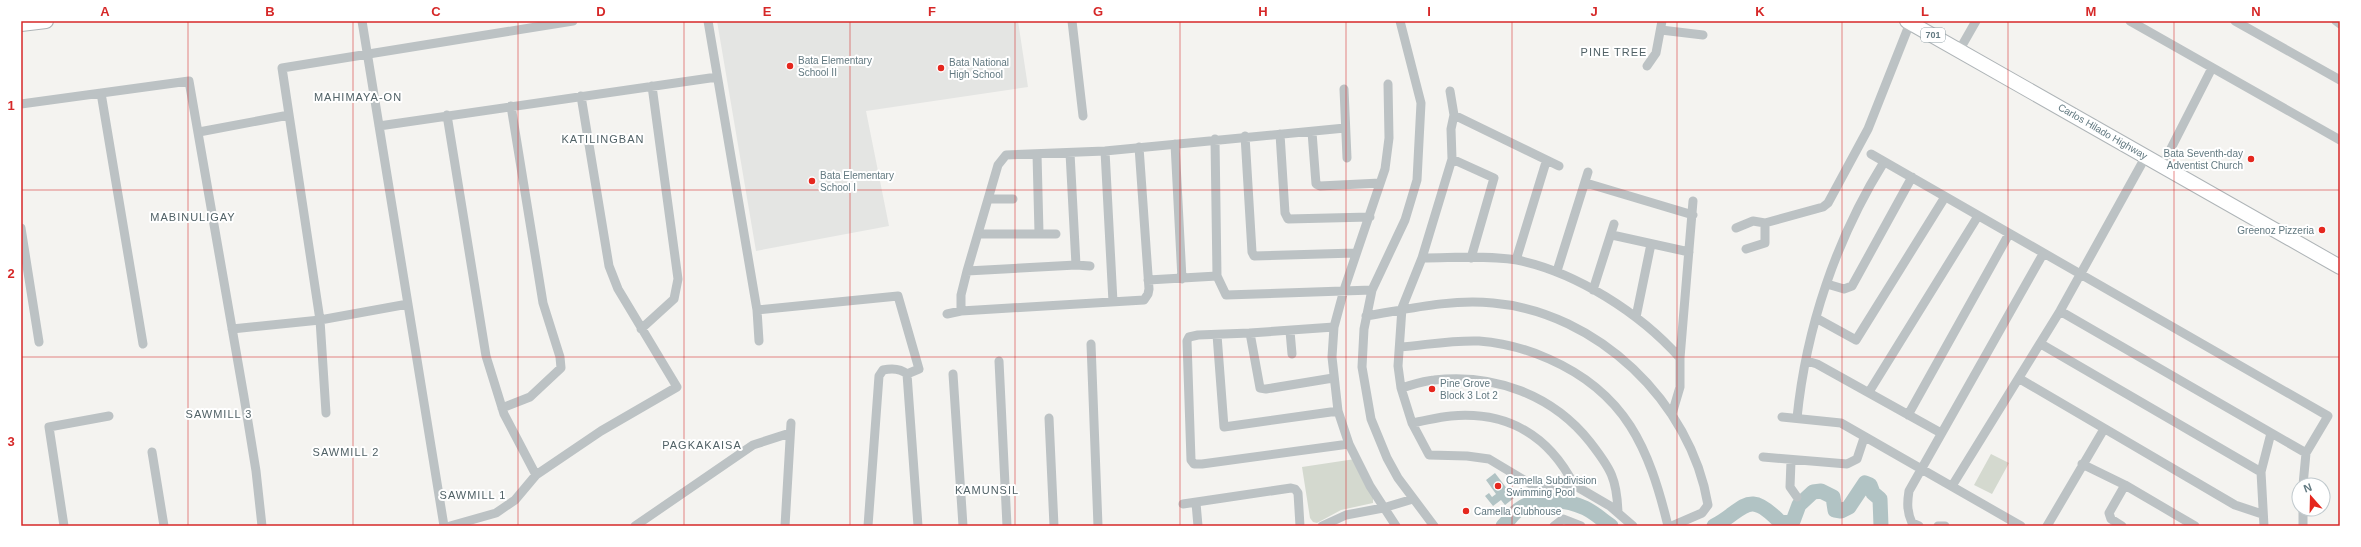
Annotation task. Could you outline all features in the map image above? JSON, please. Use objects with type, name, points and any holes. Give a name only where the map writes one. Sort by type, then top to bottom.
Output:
[{"type":"main road","points":[[21,24],[46,21]]},
{"type":"main road","name":"Carlos Hilado Highway","points":[[1908,22],[1960,50],[2340,267]]},
{"type":"street","points":[[362,21],[444,526]]},
{"type":"street","points":[[326,413],[320,320],[282,68],[367,53],[573,21]]},
{"type":"street","points":[[708,21],[757,310],[759,341]]},
{"type":"street","points":[[1072,21],[1083,116]]},
{"type":"street","points":[[1400,21],[1421,103],[1417,180],[1405,220],[1372,290],[1364,329],[1362,367],[1371,420],[1386,458],[1413,500],[1434,526]]},
{"type":"street","points":[[1960,50],[1976,21]]},
{"type":"street","points":[[2130,21],[2340,140]]},
{"type":"street","points":[[2336,21],[2340,24]]},
{"type":"street","points":[[1736,228],[1753,221],[1764,223],[1823,207],[1828,203],[1868,128],[1908,22]]},
{"type":"street","points":[[2239,22],[2340,80]]},
{"type":"street","points":[[1647,66],[1656,53],[1661,25],[1703,35]]},
{"type":"street","points":[[2162,166],[2212,68]]},
{"type":"street","points":[[379,126],[717,77]]},
{"type":"street","points":[[21,104],[189,81],[199,132],[256,471],[262,526]]},
{"type":"street","points":[[1388,84],[1389,138],[1385,169],[1370,217],[1355,254],[1334,327],[1333,378],[1338,411],[1349,444],[1383,508],[1392,518],[1396,526]]},
{"type":"street","points":[[641,329],[674,298],[678,279],[652,86]]},
{"type":"street","points":[[1344,89],[1347,158]]},
{"type":"street","points":[[1450,92],[1454,115],[1451,129],[1452,159],[1422,258],[1402,308],[1398,366],[1402,388],[1412,423],[1427,452],[1432,457],[1467,456],[1489,459],[1534,486],[1574,485]]},
{"type":"street","points":[[101,93],[143,344]]},
{"type":"street","points":[[450,526],[496,512],[515,500],[536,475],[600,431],[677,387],[618,289],[610,266],[581,96]]},
{"type":"street","points":[[502,408],[534,394],[561,368],[560,357],[543,303],[511,106]]},
{"type":"street","points":[[199,132],[289,114]]},
{"type":"street","points":[[447,115],[486,356],[502,408],[536,475]]},
{"type":"street","points":[[1454,115],[1546,162],[1559,166]]},
{"type":"street","points":[[961,311],[960,303],[967,271],[998,165],[1003,157],[1011,155],[1105,151],[1245,136],[1312,132],[1345,128]]},
{"type":"street","points":[[1312,132],[1316,184],[1320,186],[1380,183]]},
{"type":"street","points":[[1280,134],[1285,213],[1288,219],[1370,217]]},
{"type":"street","points":[[1245,136],[1252,252],[1254,256],[1355,254]]},
{"type":"street","points":[[1215,139],[1217,276],[1227,296],[1372,290]]},
{"type":"street","points":[[1175,144],[1182,279]]},
{"type":"street","points":[[947,314],[961,311],[1144,300],[1148,294],[1148,280],[1139,148]]},
{"type":"street","points":[[1105,151],[1113,302]]},
{"type":"street","points":[[1070,152],[1076,265]]},
{"type":"street","points":[[1037,154],[1039,233]]},
{"type":"street","points":[[1871,154],[2043,254],[2081,274],[2328,416],[2306,453],[2304,477]]},
{"type":"street","points":[[1952,486],[2041,344],[2146,156]]},
{"type":"street","points":[[1452,159],[1494,178],[1470,258]]},
{"type":"street","points":[[1516,260],[1546,162]]},
{"type":"street","points":[[1797,418],[1801,386],[1816,318],[1827,284],[1861,198],[1884,162]]},
{"type":"street","points":[[1557,271],[1586,183],[1588,172]]},
{"type":"street","points":[[1827,284],[1844,289],[1852,286],[1912,177]]},
{"type":"street","points":[[1586,183],[1693,215]]},
{"type":"street","points":[[1816,318],[1856,340],[1945,196]]},
{"type":"street","points":[[989,199],[1013,199]]},
{"type":"street","points":[[1672,414],[1680,386],[1680,358],[1690,252],[1693,201]]},
{"type":"street","points":[[1869,392],[1978,216]]},
{"type":"street","points":[[1746,249],[1765,243],[1764,223]]},
{"type":"street","points":[[1593,290],[1612,235],[1614,224]]},
{"type":"street","points":[[21,228],[39,342]]},
{"type":"street","points":[[978,234],[1056,234]]},
{"type":"street","points":[[1908,415],[2009,234]]},
{"type":"street","points":[[1612,235],[1690,252]]},
{"type":"street","points":[[1636,317],[1651,244]]},
{"type":"street","points":[[1919,526],[1912,523],[1907,504],[1910,491],[1941,433],[2043,254]]},
{"type":"street","points":[[1422,258],[1516,260],[1557,271],[1593,290],[1636,317],[1666,342],[1680,358]]},
{"type":"street","points":[[967,271],[1076,265],[1090,266]]},
{"type":"street","points":[[1148,280],[1217,276]]},
{"type":"street","points":[[757,310],[898,296],[919,370],[907,374]]},
{"type":"street","points":[[1366,316],[1402,308],[1454,302],[1494,303],[1534,311],[1560,320],[1598,341],[1625,362],[1664,402],[1672,414],[1697,465],[1708,505],[1702,512],[1672,526]]},
{"type":"street","points":[[232,329],[320,320],[408,304]]},
{"type":"street","points":[[2060,311],[2306,453]]},
{"type":"street","points":[[1334,327],[1290,331],[1195,335],[1189,337],[1187,341],[1192,460],[1194,464],[1349,444]]},
{"type":"street","points":[[1290,331],[1292,354]]},
{"type":"street","points":[[1250,333],[1260,388],[1266,389],[1333,378]]},
{"type":"street","points":[[1217,335],[1224,427],[1338,411]]},
{"type":"street","points":[[1400,347],[1453,341],[1480,342],[1512,346],[1571,369],[1616,404],[1651,465],[1668,526]]},
{"type":"street","points":[[1091,344],[1098,526]]},
{"type":"street","points":[[2041,344],[2261,472]]},
{"type":"street","points":[[999,361],[1007,526]]},
{"type":"street","points":[[1807,361],[1817,364],[1941,433]]},
{"type":"street","points":[[868,526],[879,376],[883,370],[890,369],[903,371],[907,374]]},
{"type":"street","points":[[907,374],[918,526]]},
{"type":"street","points":[[953,374],[963,526]]},
{"type":"street","points":[[1402,388],[1433,380],[1470,379],[1505,385],[1537,397],[1577,426],[1603,459],[1614,477],[1618,491],[1618,513]]},
{"type":"street","points":[[2020,379],[2236,505],[2262,514]]},
{"type":"street","points":[[64,526],[49,427],[54,424],[108,416]]},
{"type":"street","points":[[1412,423],[1451,416],[1480,417],[1507,422],[1526,430],[1545,443],[1559,459],[1574,485],[1610,506],[1633,526]]},
{"type":"street","points":[[1782,417],[1833,421],[1922,469],[2021,526]]},
{"type":"street","points":[[1049,418],[1054,526]]},
{"type":"street","points":[[785,526],[790,423]]},
{"type":"street","points":[[2047,526],[2082,464],[2104,429]]},
{"type":"street","points":[[635,526],[753,444],[790,433]]},
{"type":"street","points":[[2264,526],[2262,514],[2261,472],[2271,434]]},
{"type":"street","points":[[1763,457],[1791,461],[1847,464],[1852,463],[1857,459],[1864,438]]},
{"type":"street","points":[[152,452],[164,526]]},
{"type":"street","points":[[1791,461],[1790,487],[1797,497]]},
{"type":"street","points":[[2082,464],[2124,485],[2179,522],[2195,526]]},
{"type":"street","points":[[2122,526],[2111,519],[2109,513],[2124,485]]},
{"type":"street","points":[[1183,504],[1291,488],[1295,489],[1298,493],[1300,526]]},
{"type":"street","points":[[1322,526],[1346,515],[1383,508],[1413,500]]},
{"type":"street","points":[[1196,503],[1198,526]]},
{"type":"street","points":[[1554,526],[1563,519],[1581,526]]},
{"type":"street","points":[[1938,526],[1945,526]]},
{"type":"shaded area","points":[[717,21],[1018,21],[1028,87],[866,111],[889,226],[756,251]]},
{"type":"shaded area","points":[[1991,454],[2009,463],[1992,494],[1974,485]]},
{"type":"shaded area","points":[[1355,459],[1373,497],[1373,503],[1341,510],[1317,523],[1313,522],[1310,518],[1302,467]]},
{"type":"shaded area","name":"Camella Subdivision Swimming Pool","points":[[1495,473],[1514,498],[1505,505],[1501,500],[1493,506],[1485,496],[1489,493],[1492,497],[1496,494],[1486,480]]},
{"type":"waterway","points":[[1714,526],[1746,505],[1753,504],[1761,506],[1770,512],[1781,523],[1793,521],[1799,505],[1813,492],[1821,491],[1833,497],[1835,510],[1841,511],[1849,507],[1865,483],[1870,485],[1873,493],[1880,499],[1881,526]]},
{"type":"waterway","points":[[1503,526],[1518,510],[1525,506],[1551,500],[1569,503],[1585,508],[1611,526]]},
{"type":"place","name":"Bata Elementary School II","points":[[790,66]]},
{"type":"place","name":"Bata National High School","points":[[941,68]]},
{"type":"place","name":"Bata Seventh-day Adventist Church","points":[[2251,159]]},
{"type":"place","name":"Bata Elementary School I","points":[[812,181]]},
{"type":"place","name":"Greenoz Pizzeria","points":[[2322,230]]},
{"type":"place","name":"Pine Grove Block 3 Lot 2","points":[[1432,389]]},
{"type":"place","name":"Camella Subdivision Swimming Pool","points":[[1498,486]]},
{"type":"place","name":"Camella Clubhouse","points":[[1466,511]]},
{"type":"district","name":"PINE TREE","points":[[1614,52]]},
{"type":"district","name":"MAHIMAYA-ON","points":[[358,97]]},
{"type":"district","name":"KATILINGBAN","points":[[603,139]]},
{"type":"district","name":"MABINULIGAY","points":[[193,217]]},
{"type":"district","name":"SAWMILL 3","points":[[219,414]]},
{"type":"district","name":"PAGKAKAISA","points":[[702,445]]},
{"type":"district","name":"SAWMILL 2","points":[[346,452]]},
{"type":"district","name":"KAMUNSIL","points":[[987,490]]},
{"type":"district","name":"SAWMILL 1","points":[[473,495]]}]
